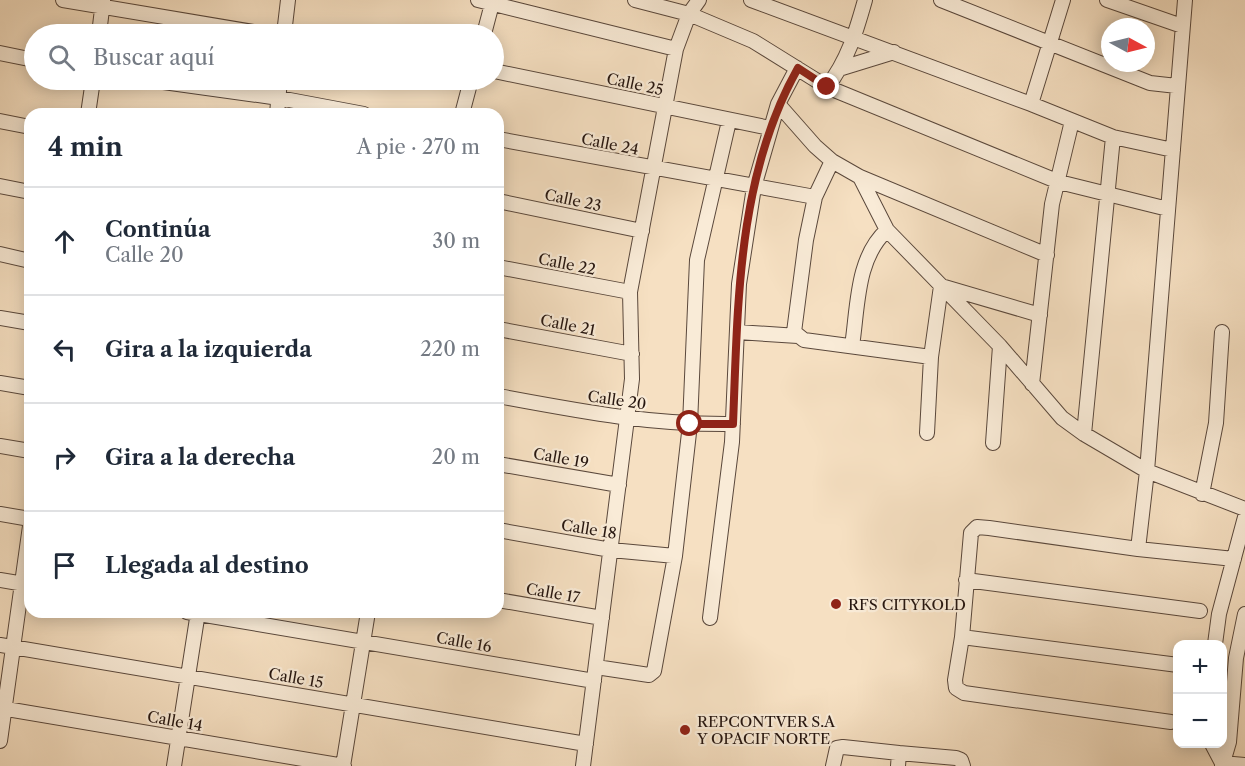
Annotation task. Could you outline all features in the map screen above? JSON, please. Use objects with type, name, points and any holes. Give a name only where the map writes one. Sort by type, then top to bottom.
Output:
[{"type":"street","points":[[63,0],[103,4],[211,24]]},
{"type":"street","points":[[285,24],[288,0]]},
{"type":"street","points":[[635,0],[689,14],[753,41],[827,87],[1059,182],[1107,192],[1168,209]]},
{"type":"street","points":[[583,766],[632,379],[630,292],[676,49],[689,14],[699,0]]},
{"type":"street","points":[[751,0],[894,52],[1113,137],[1173,150]]},
{"type":"street","points":[[827,87],[842,68],[866,0]]},
{"type":"street","points":[[941,0],[1150,83],[1178,86]]},
{"type":"street","points":[[1031,104],[1063,0]]},
{"type":"street","points":[[1107,0],[1182,26]]},
{"type":"street","points":[[1138,549],[1147,471],[1185,0]]},
{"type":"street","points":[[485,24],[488,1],[676,49]]},
{"type":"street","points":[[100,24],[103,4]]},
{"type":"street","points":[[842,68],[894,52]]},
{"type":"street","points":[[0,53],[24,58]]},
{"type":"street","points":[[710,618],[733,424],[739,284],[754,188],[778,104],[798,68]]},
{"type":"street","name":"Calle 25","points":[[504,73],[770,128]]},
{"type":"street","points":[[89,108],[92,90]]},
{"type":"street","points":[[221,90],[332,108]]},
{"type":"street","points":[[278,108],[279,90]]},
{"type":"street","points":[[464,108],[468,90]]},
{"type":"street","points":[[778,104],[815,146],[832,161],[860,177],[1047,255]]},
{"type":"street","points":[[0,121],[24,126]]},
{"type":"street","points":[[675,556],[690,424],[697,260],[729,121]]},
{"type":"street","points":[[1032,384],[1052,204],[1072,121]]},
{"type":"street","points":[[1084,434],[1113,137]]},
{"type":"street","name":"Calle 24","points":[[504,140],[654,169],[716,177],[754,188],[815,197]]},
{"type":"street","points":[[832,161],[815,197],[794,319],[794,332],[804,340],[931,357]]},
{"type":"street","points":[[860,177],[887,230],[1000,346],[1062,418],[1084,434],[1147,471],[1245,509]]},
{"type":"street","points":[[0,186],[24,191]]},
{"type":"street","name":"Calle 23","points":[[504,202],[642,231]]},
{"type":"street","points":[[852,346],[865,259],[874,241],[887,230]]},
{"type":"street","points":[[0,254],[24,260]]},
{"type":"street","name":"Calle 22","points":[[504,268],[630,292]]},
{"type":"street","points":[[941,286],[1040,315]]},
{"type":"street","points":[[927,433],[931,357],[941,286]]},
{"type":"street","points":[[0,318],[24,322]]},
{"type":"street","name":"Calle 21","points":[[504,330],[632,354]]},
{"type":"street","points":[[737,332],[798,336]]},
{"type":"street","points":[[1202,494],[1216,423],[1222,332]]},
{"type":"street","points":[[993,443],[1000,346]]},
{"type":"street","points":[[0,383],[24,387]]},
{"type":"street","name":"Calle 20","points":[[504,397],[627,420],[733,424]]},
{"type":"street","points":[[0,446],[24,450]]},
{"type":"street","name":"Calle 19","points":[[504,465],[619,485]]},
{"type":"street","points":[[0,514],[24,518]]},
{"type":"street","points":[[1216,640],[1221,606],[1245,517]]},
{"type":"street","points":[[1171,722],[964,693],[956,688],[970,533],[977,527],[1138,549],[1234,559]]},
{"type":"street","name":"Calle 18","points":[[504,531],[611,550],[675,556]]},
{"type":"street","name":"Calle 16","points":[[223,618],[363,642],[595,674],[649,675],[654,671],[675,556]]},
{"type":"street","points":[[0,580],[24,585]]},
{"type":"street","points":[[966,580],[1200,611]]},
{"type":"street","points":[[0,741],[7,646],[24,591]]},
{"type":"street","name":"Calle 17","points":[[504,601],[602,618]]},
{"type":"street","points":[[1221,606],[1245,608]]},
{"type":"street","points":[[1222,765],[1229,742],[1236,658],[1245,614]]},
{"type":"street","points":[[174,766],[188,676],[194,618]]},
{"type":"street","points":[[343,766],[367,618]]},
{"type":"street","points":[[962,636],[1173,664]]},
{"type":"street","name":"Calle 15","points":[[7,646],[586,744]]},
{"type":"street","name":"Calle 14","points":[[2,709],[343,766]]},
{"type":"street","points":[[833,766],[834,753],[837,748],[843,747],[898,760],[956,758],[961,760],[963,766]]},
{"type":"street","points":[[1214,748],[1222,765]]},
{"type":"street","points":[[1222,765],[1245,765]]},
{"type":"place","name":"RFS CITYKOLD","points":[[836,604]]},
{"type":"place","name":"REPCONTVER S.A Y OPACIF NORTE","points":[[685,730]]},
{"type":"route","points":[[690,424],[733,424],[739,284],[754,188],[770,128],[778,104],[798,68],[827,87]]}]
